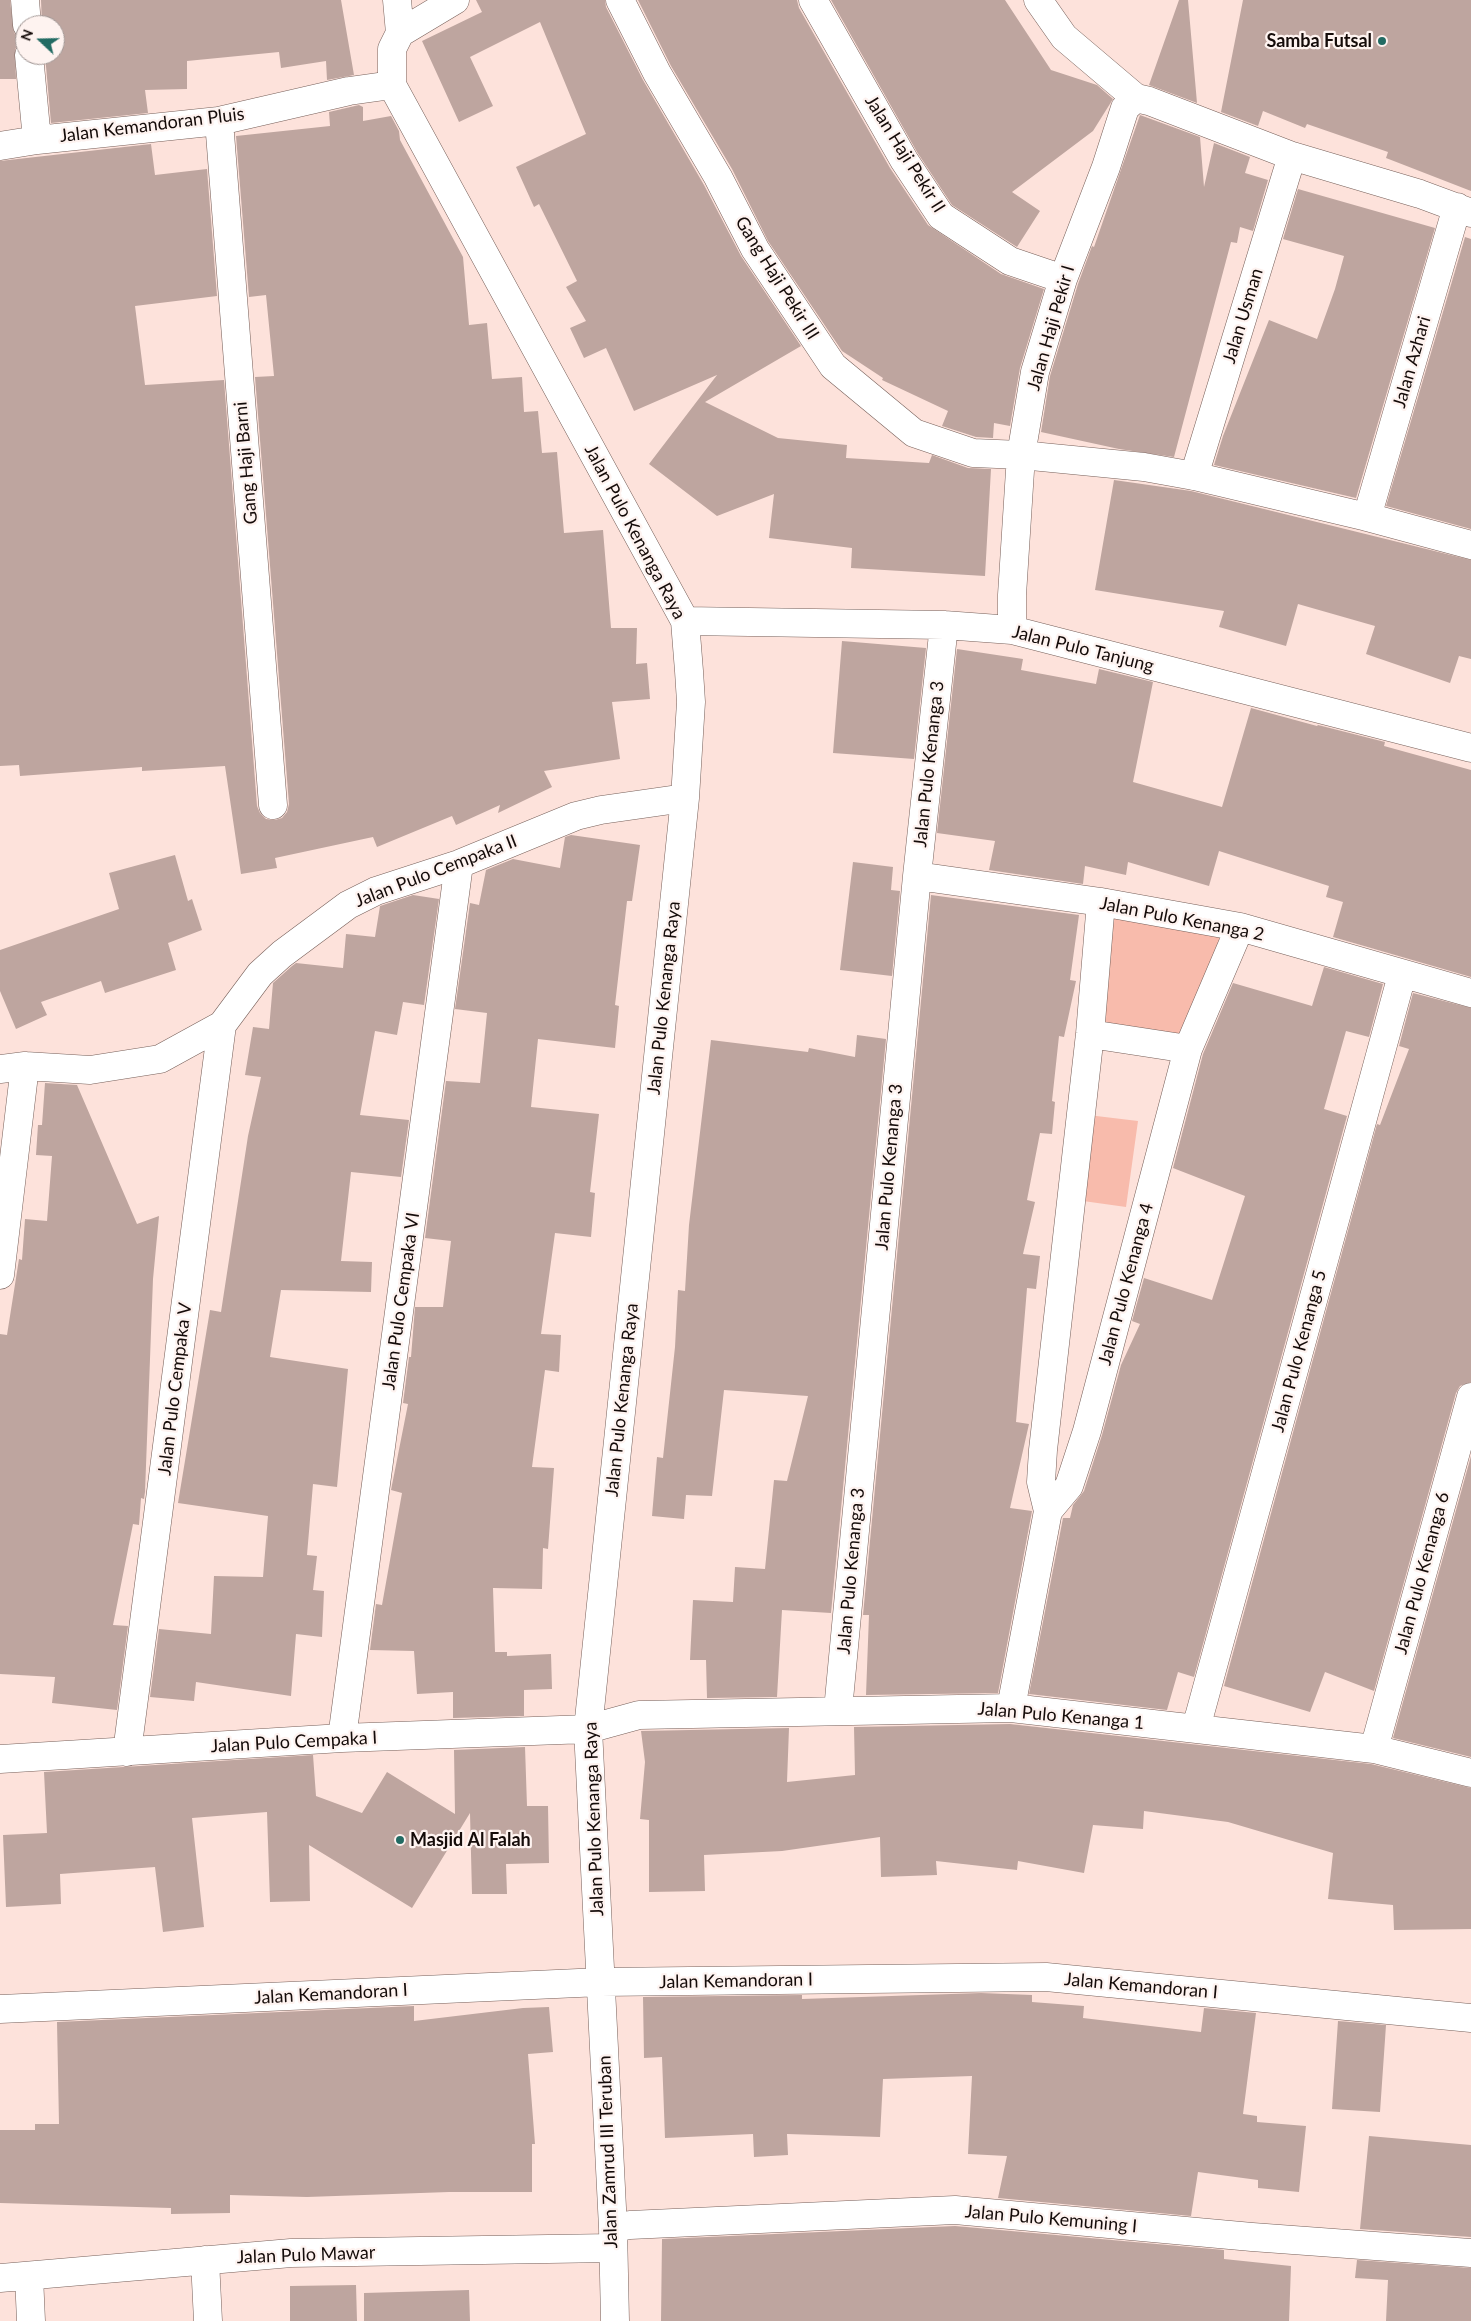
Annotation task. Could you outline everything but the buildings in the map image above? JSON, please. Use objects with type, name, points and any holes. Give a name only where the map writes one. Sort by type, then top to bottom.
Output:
[{"type":"street","points":[[25,0],[26,15]]},
{"type":"street","points":[[396,0],[400,33]]},
{"type":"street","points":[[392,85],[392,49],[400,33],[455,0]]},
{"type":"street","name":"Gang Haji Pekir III","points":[[620,0],[657,73],[718,177],[755,248],[833,366],[914,433],[973,453],[1021,455],[1144,467],[1194,476],[1367,517],[1471,545]]},
{"type":"street","name":"Jalan Haji Pekir II","points":[[813,0],[904,160],[941,216],[1010,261],[1064,279]]},
{"type":"street","points":[[1038,0],[1064,36],[1136,98],[1149,101],[1292,156],[1420,194],[1464,210]]},
{"type":"street","points":[[30,65],[36,140]]},
{"type":"street","name":"Jalan Kemandoran Pluis","points":[[0,146],[36,140],[219,121],[349,91],[392,85]]},
{"type":"street","name":"Jalan Pulo Kenanga Raya","points":[[392,85],[685,621],[691,702],[685,798],[588,1729],[601,1982]]},
{"type":"street","name":"Jalan Haji Pekir I","points":[[1012,630],[1012,595],[1021,455],[1035,372],[1064,279],[1106,167],[1125,108],[1136,98]]},
{"type":"street","name":"Gang Haji Barni","points":[[219,121],[273,805]]},
{"type":"street","name":"Jalan Usman","points":[[1194,476],[1292,156]]},
{"type":"street","name":"Jalan Azhari","points":[[1367,517],[1464,210]]},
{"type":"street","name":"Jalan Pulo Tanjung","points":[[685,621],[944,625],[1012,630],[1471,748]]},
{"type":"street","name":"Jalan Pulo Kenanga 3","points":[[838,1710],[917,876],[944,625]]},
{"type":"street","name":"Jalan Pulo Cempaka II","points":[[13,1067],[90,1070],[160,1059],[222,1025],[260,974],[282,954],[348,905],[376,891],[459,864],[576,816],[601,810],[685,798]]},
{"type":"street","name":"Jalan Pulo Cempaka VI","points":[[342,1738],[459,864]]},
{"type":"street","name":"Jalan Pulo Kenanga 2","points":[[917,876],[1101,902],[1240,926],[1402,975],[1471,993]]},
{"type":"street","name":"Jalan Pulo Kenanga 4","points":[[1011,1708],[1048,1511],[1041,1482],[1043,1450],[1090,1034],[1101,902]]},
{"type":"street","name":"Jalan Pulo Kenanga 4","points":[[1048,1511],[1069,1486],[1087,1431],[1188,1049],[1240,926]]},
{"type":"street","name":"Jalan Pulo Kenanga 5","points":[[1196,1728],[1402,975]]},
{"type":"street","name":"Jalan Pulo Cempaka V","points":[[127,1752],[222,1025]]},
{"type":"street","points":[[1090,1034],[1188,1049]]},
{"type":"street","points":[[0,1275],[13,1067]]},
{"type":"street","name":"Jalan Pulo Kenanga 6","points":[[1374,1749],[1471,1397]]},
{"type":"street","name":"Jalan Pulo Kenanga 1","points":[[588,1729],[639,1714],[1011,1708],[1374,1749],[1471,1773]]},
{"type":"street","name":"Jalan Pulo Cempaka I","points":[[0,1759],[342,1738],[588,1729]]},
{"type":"street","name":"Jalan Kemandoran I","points":[[0,2009],[601,1982],[1046,1977],[1471,2018]]},
{"type":"street","name":"Jalan Zamrud III Teruban","points":[[601,1982],[618,2234],[615,2321]]},
{"type":"street","name":"Jalan Pulo Kemuning I","points":[[618,2234],[955,2210],[1252,2237],[1471,2253]]},
{"type":"street","name":"Jalan Pulo Mawar","points":[[0,2278],[291,2253],[618,2234]]},
{"type":"street","points":[[205,2260],[208,2321]]},
{"type":"street","points":[[29,2276],[31,2321]]},
{"type":"shaded area","points":[[1115,908],[1229,933],[1182,1040],[1101,1029]]},
{"type":"shaded area","points":[[1088,1115],[1138,1121],[1126,1207],[1076,1200]]},
{"type":"place","name":"Samba Futsal","points":[[1382,41]]},
{"type":"place","name":"Masjid Al Falah","points":[[400,1840]]}]
